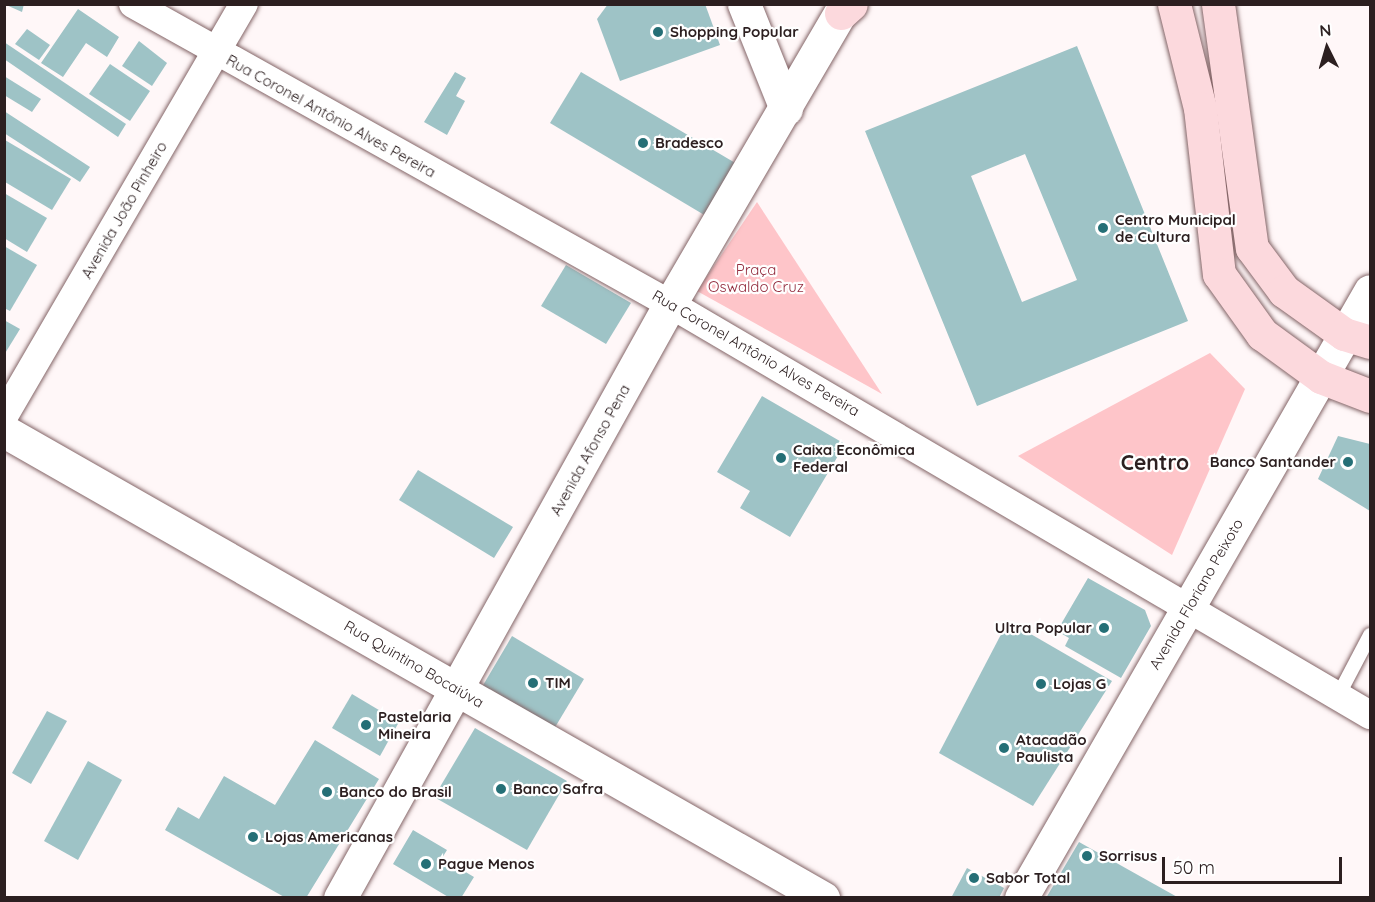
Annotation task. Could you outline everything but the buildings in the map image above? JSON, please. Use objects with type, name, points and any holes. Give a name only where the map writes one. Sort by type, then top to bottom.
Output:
[{"type":"main road","points":[[1174,4],[1200,108],[1219,274],[1246,318],[1321,377],[1371,396]]},
{"type":"main road","points":[[1218,4],[1252,248],[1270,278],[1358,338]]},
{"type":"street","name":"Rua Coronel Antônio Alves Pereira","points":[[133,4],[670,304],[1187,611],[1371,715]]},
{"type":"street","name":"Avenida João Pinheiro","points":[[4,416],[244,4]]},
{"type":"street","points":[[744,4],[786,109]]},
{"type":"street","name":"Avenida Afonso Pena","points":[[340,897],[459,689],[670,304],[846,7]]},
{"type":"street","name":"Avenida Floriano Peixoto","points":[[1021,897],[1321,377],[1358,338],[1371,291]]},
{"type":"street","name":"Rua Quintino Bocaiúva","points":[[4,431],[823,897]]},
{"type":"lane","points":[[1338,696],[1371,635]]},
{"type":"green space","name":"Praça Oswaldo Cruz","points":[[757,202],[882,394],[697,291]]},
{"type":"green space","points":[[1210,353],[1245,389],[1172,555],[1018,456]]},
{"type":"place","name":"Shopping Popular","points":[[658,32]]},
{"type":"place","name":"Bradesco","points":[[643,143]]},
{"type":"place","name":"Centro Municipal de Cultura","points":[[1103,228]]},
{"type":"place","name":"Caixa Econômica Federal","points":[[781,458]]},
{"type":"place","name":"Banco Santander","points":[[1348,462]]},
{"type":"place","name":"Ultra Popular","points":[[1104,628]]},
{"type":"place","name":"TIM","points":[[533,683]]},
{"type":"place","name":"Lojas G","points":[[1041,684]]},
{"type":"place","name":"Pastelaria Mineira","points":[[366,725]]},
{"type":"place","name":"Atacadão Paulista","points":[[1004,748]]},
{"type":"place","name":"Banco Safra","points":[[501,789]]},
{"type":"place","name":"Banco do Brasil","points":[[327,792]]},
{"type":"place","name":"Lojas Americanas","points":[[253,837]]},
{"type":"place","name":"Sorrisus","points":[[1087,856]]},
{"type":"place","name":"Pague Menos","points":[[426,864]]},
{"type":"place","name":"Sabor Total","points":[[974,878]]},
{"type":"district","name":"Centro","points":[[1155,462]]}]
